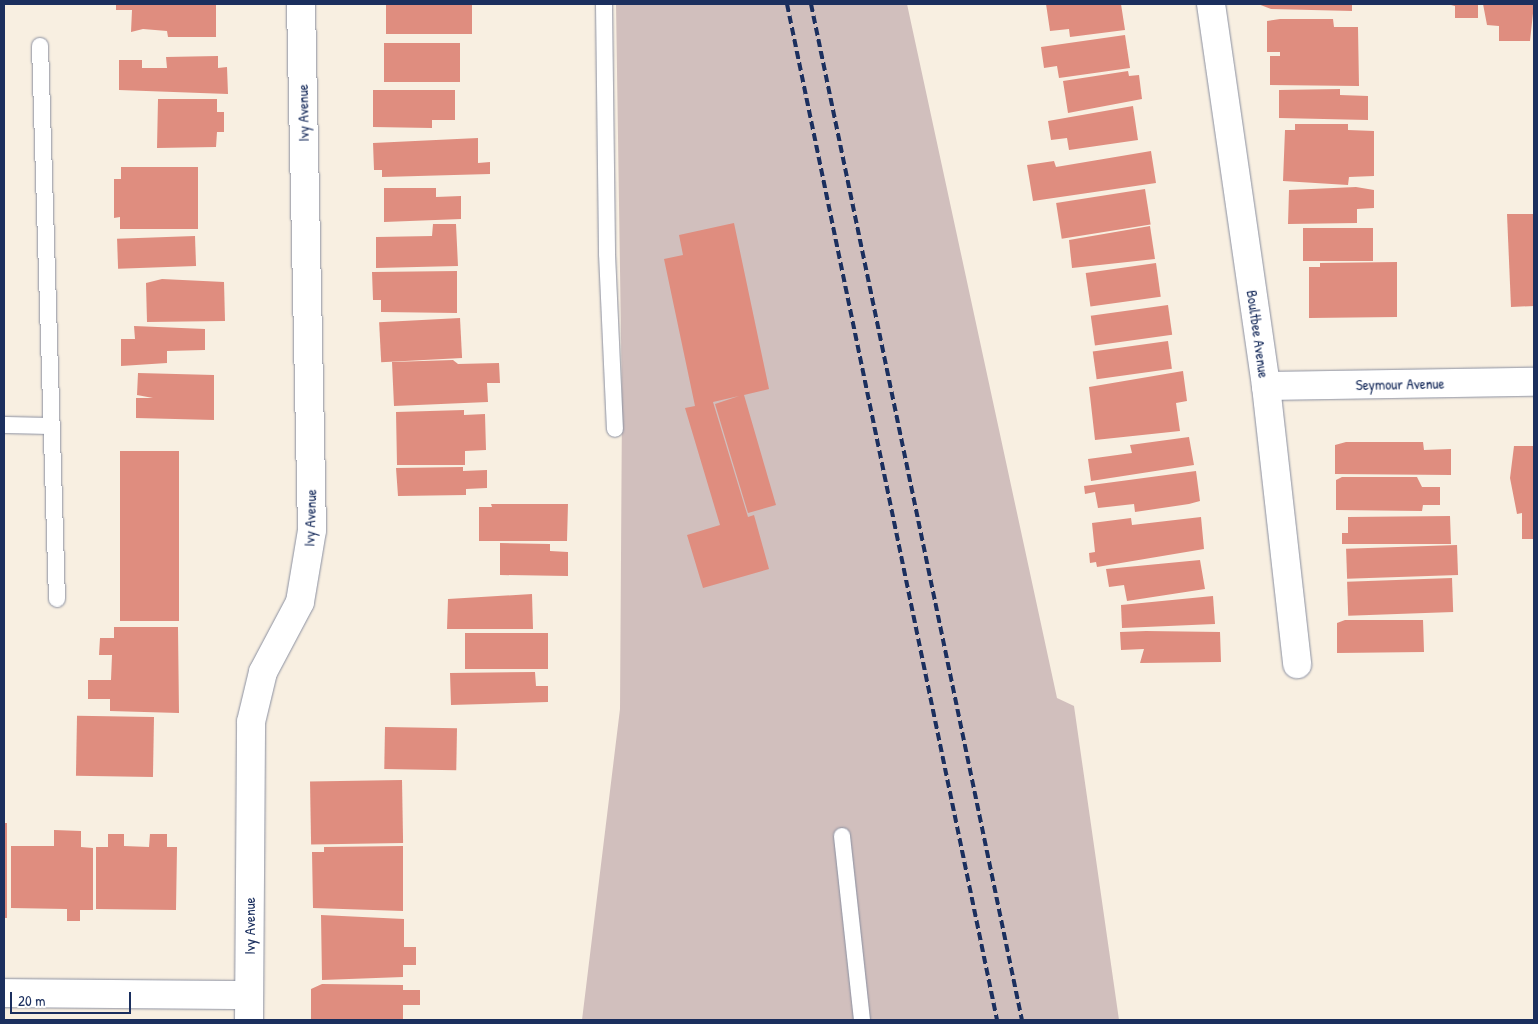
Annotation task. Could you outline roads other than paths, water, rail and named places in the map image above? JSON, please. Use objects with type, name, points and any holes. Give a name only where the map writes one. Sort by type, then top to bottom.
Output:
[{"type":"street","name":"Ivy Avenue","points":[[249,1008],[251,722],[263,672],[300,602],[312,530],[301,4]]},
{"type":"street","name":"Boultbee Avenue","points":[[1211,4],[1266,386],[1297,664]]},
{"type":"street","name":"Seymour Avenue","points":[[1266,386],[1534,382]]},
{"type":"street","points":[[4,993],[249,1008]]},
{"type":"lane","points":[[604,4],[606,254],[614,428]]},
{"type":"lane","points":[[40,46],[57,599]]},
{"type":"lane","points":[[4,425],[52,426]]},
{"type":"lane","points":[[842,836],[862,1020]]},
{"type":"railway","points":[[787,4],[997,1020]]},
{"type":"railway","points":[[811,4],[1022,1020]]}]
